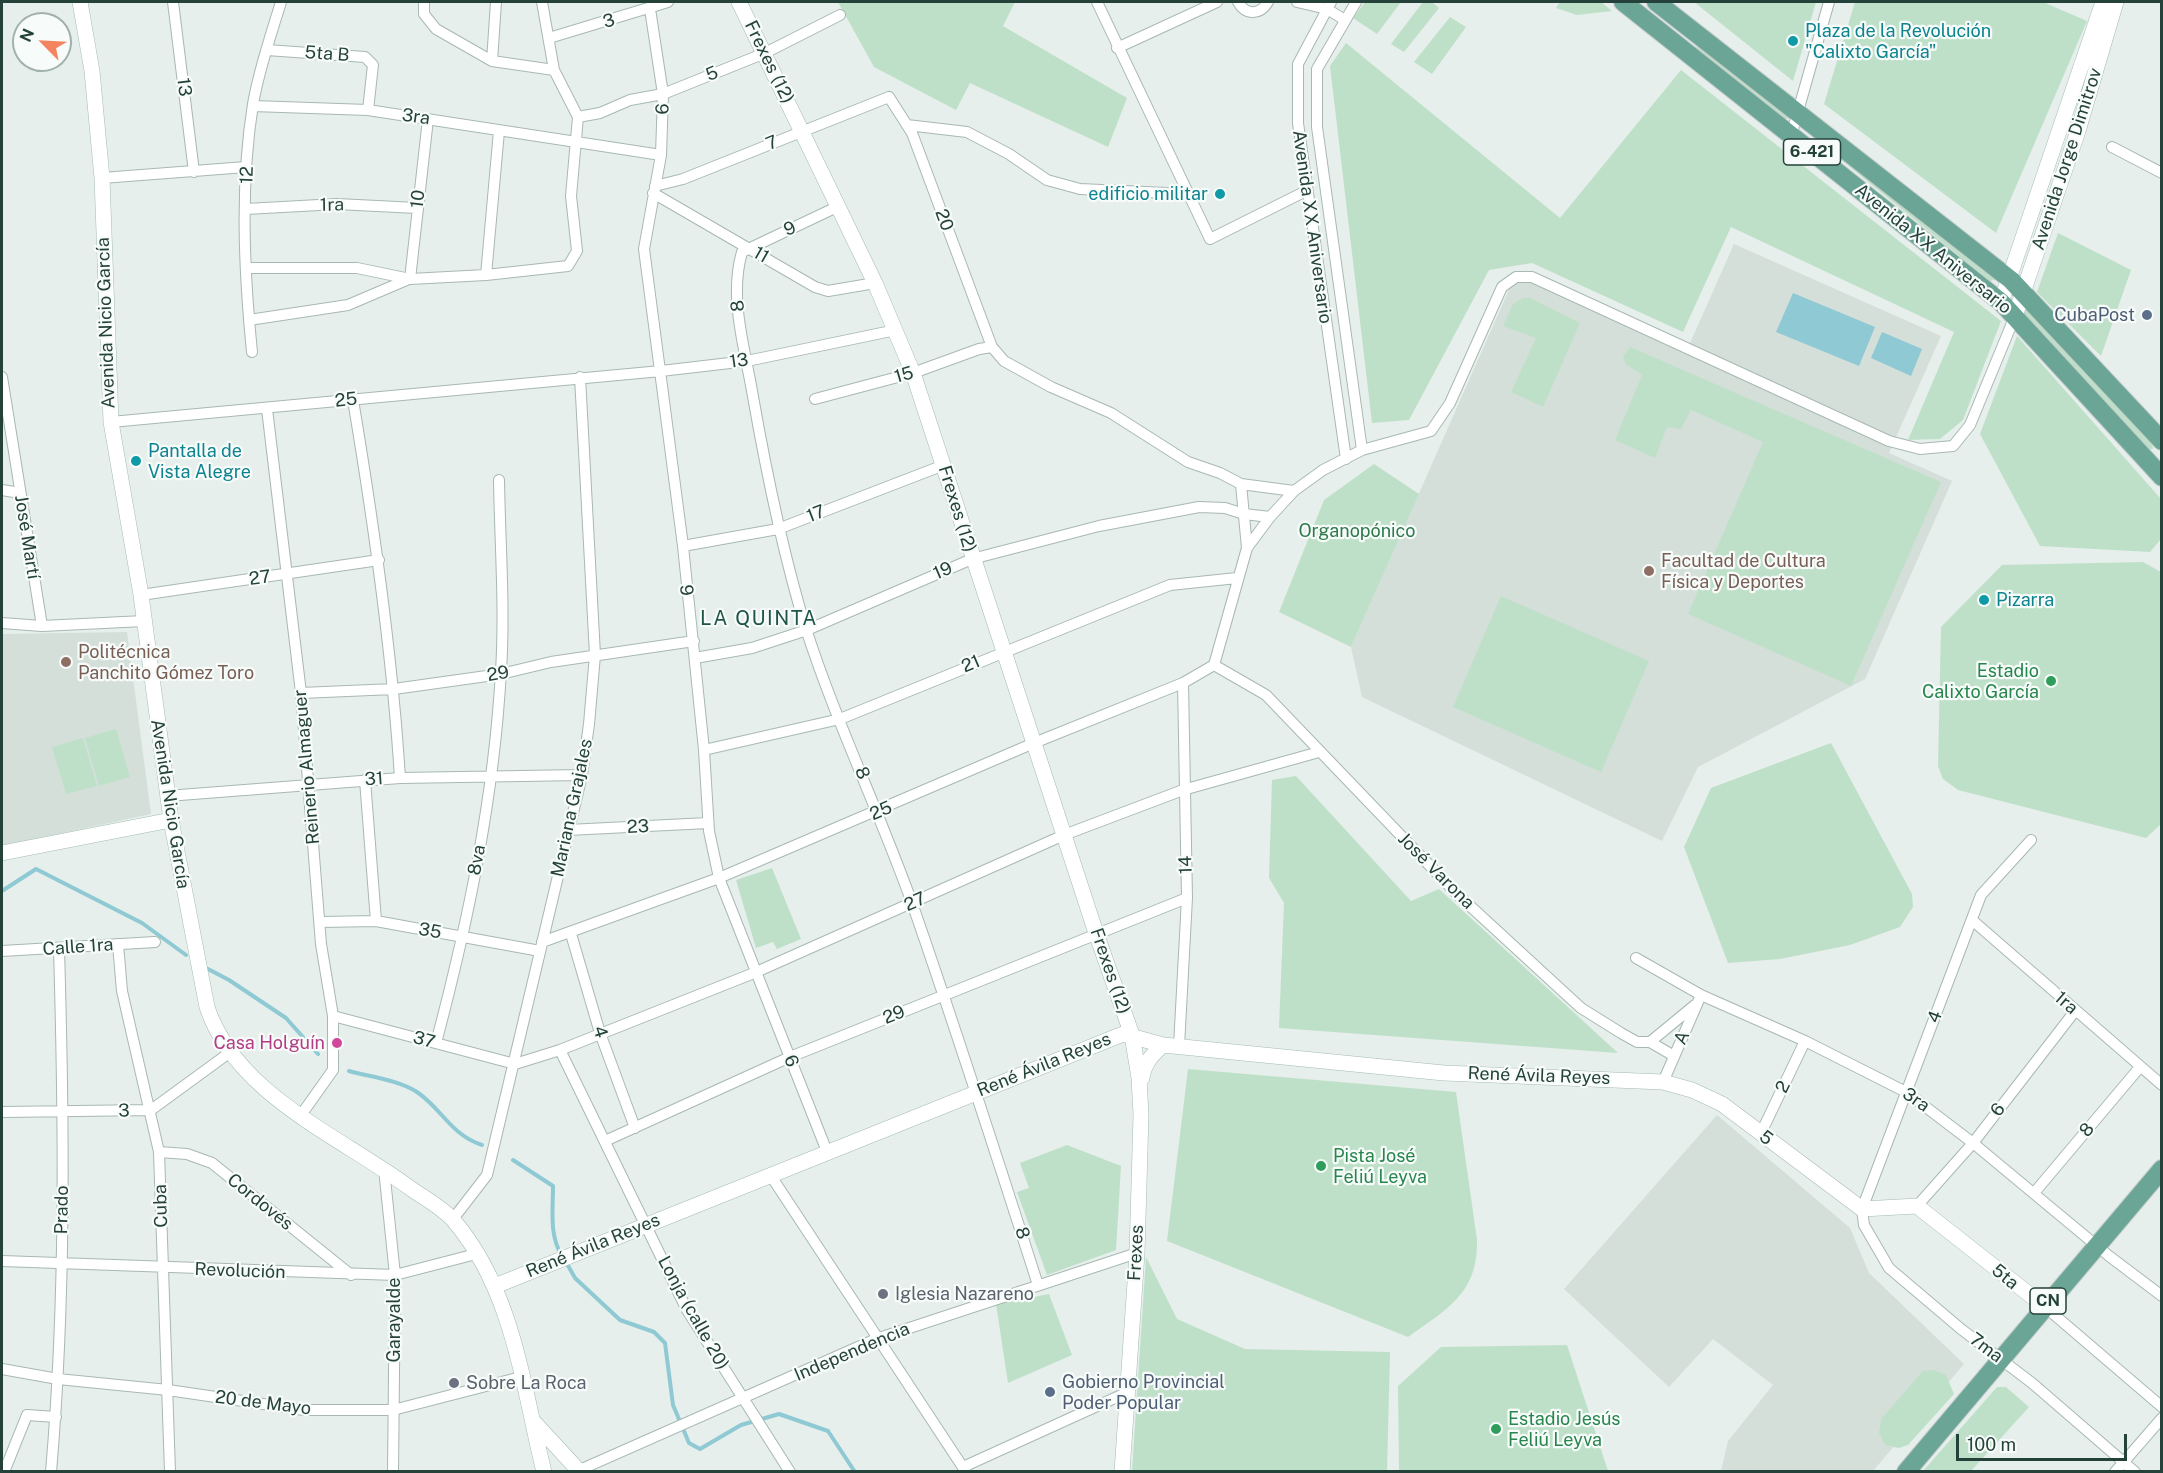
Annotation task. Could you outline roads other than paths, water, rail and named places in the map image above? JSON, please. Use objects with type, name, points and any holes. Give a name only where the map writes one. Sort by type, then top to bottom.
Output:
[{"type":"main road","name":"Avenida XX Aniversario","points":[[1623,2],[2001,302],[2162,477]]},
{"type":"main road","name":"Avenida XX Aniversario","points":[[1656,2],[2017,286],[2162,441]]},
{"type":"main road","name":"CN","points":[[1906,1472],[2162,1169]]},
{"type":"street","name":"Avenida Nicio García","points":[[80,2],[92,71],[102,178],[111,422],[141,595],[171,820],[198,963],[213,1026],[229,1053],[244,1072],[301,1115],[384,1169],[453,1219],[495,1286],[510,1331],[544,1472]]},
{"type":"street","name":"13","points":[[173,2],[195,172]]},
{"type":"street","name":"12","points":[[252,352],[246,268],[246,167],[253,105],[281,2]]},
{"type":"street","points":[[424,2],[424,14],[436,29],[492,61],[554,70]]},
{"type":"street","points":[[492,61],[496,2]]},
{"type":"street","points":[[246,268],[357,268],[410,279],[486,275],[568,266],[577,251],[571,196],[578,141],[578,117],[554,70],[542,2]]},
{"type":"street","name":"3","points":[[549,38],[668,2]]},
{"type":"street","name":"Frexes (12)","points":[[739,2],[839,206],[896,330],[913,373],[972,559],[1132,1035]]},
{"type":"street","points":[[1097,2],[1210,239],[1306,191]]},
{"type":"street","points":[[1118,48],[1217,2]]},
{"type":"street","points":[[1238,2],[1245,10],[1255,12],[1264,9],[1268,2]]},
{"type":"street","points":[[1298,2],[1329,5],[1346,20]]},
{"type":"street","name":"Avenida XX Aniversario","points":[[1356,2],[1317,69],[1315,96],[1317,127],[1362,450]]},
{"type":"street","points":[[1791,136],[1829,2]]},
{"type":"street","name":"Avenida Jorge Dimitrov","points":[[2015,316],[2017,286],[2103,2]]},
{"type":"street","name":"Avenida Jorge Dimitrov","points":[[2001,302],[2017,286],[2078,131],[2116,2]]},
{"type":"street","name":"Avenida XX Aniversario","points":[[1329,5],[1298,64],[1298,123],[1346,459]]},
{"type":"street","name":"6","points":[[650,9],[663,94],[661,155],[644,249],[694,641],[705,750],[708,823],[719,878],[754,973],[828,1154]]},
{"type":"street","name":"5","points":[[578,117],[600,113],[630,100],[663,94],[765,53],[840,15]]},
{"type":"street","name":"5ta B","points":[[267,50],[365,57],[373,65],[368,110]]},
{"type":"street","name":"7","points":[[654,190],[889,97]]},
{"type":"street","name":"20","points":[[889,97],[907,125],[992,347]]},
{"type":"street","name":"3ra","points":[[253,105],[368,110],[578,141]]},
{"type":"street","name":"10","points":[[410,279],[428,119]]},
{"type":"street","points":[[907,125],[967,132],[1009,154],[1047,180],[1080,189],[1167,193]]},
{"type":"street","points":[[486,275],[499,131]]},
{"type":"street","points":[[578,141],[661,155]]},
{"type":"street","points":[[2112,147],[2162,173]]},
{"type":"street","points":[[102,178],[246,167]]},
{"type":"street","name":"11","points":[[654,190],[745,250],[815,287],[828,291],[875,283]]},
{"type":"street","name":"1ra","points":[[246,209],[337,204],[417,208]]},
{"type":"street","name":"9","points":[[745,250],[839,206]]},
{"type":"street","name":"8","points":[[745,250],[736,271],[736,300],[778,529],[807,630],[912,903],[977,1092],[1038,1284]]},
{"type":"street","points":[[1214,665],[1247,548],[1270,517],[1294,491],[1323,470],[1362,450],[1431,431],[1450,403],[1502,286],[1516,277],[1532,277],[1889,441],[1920,449],[1953,446],[1971,425],[2015,316]]},
{"type":"street","points":[[249,320],[348,305],[410,279]]},
{"type":"street","name":"13","points":[[580,377],[747,361],[896,330]]},
{"type":"street","points":[[992,347],[1004,361],[1051,387],[1111,413],[1188,462],[1220,473],[1241,484],[1294,491]]},
{"type":"street","name":"15","points":[[815,399],[913,373],[979,348],[992,347]]},
{"type":"street","name":"José Martí","points":[[2,377],[4,414],[20,493],[42,626]]},
{"type":"street","name":"25","points":[[111,422],[580,377]]},
{"type":"street","name":"Mariana Grajales","points":[[453,1219],[488,1175],[582,775],[595,655],[580,377]]},
{"type":"street","points":[[353,399],[379,560],[394,689],[400,778]]},
{"type":"street","name":"Reinerio Almaguer","points":[[267,408],[301,693],[320,922],[333,1016],[333,1070],[301,1115]]},
{"type":"street","name":"17","points":[[683,546],[778,529],[944,465]]},
{"type":"street","points":[[499,480],[501,674]]},
{"type":"street","points":[[1241,484],[1247,548]]},
{"type":"street","points":[[2,490],[20,493]]},
{"type":"street","name":"19","points":[[695,658],[752,648],[807,630],[972,559],[1099,526],[1199,507],[1225,508],[1244,514],[1270,517]]},
{"type":"street","name":"27","points":[[141,595],[379,560]]},
{"type":"street","name":"21","points":[[705,750],[840,719],[1170,585],[1237,578]]},
{"type":"street","points":[[2,623],[42,626],[144,621]]},
{"type":"street","name":"29","points":[[301,693],[394,689],[501,674],[595,655],[694,641]]},
{"type":"street","name":"25","points":[[541,946],[719,878],[878,812],[1034,743],[1183,683],[1214,665]]},
{"type":"street","name":"José Varona","points":[[1214,665],[1266,695],[1457,894],[1581,1008],[1637,1042],[1650,1042],[1674,1056]]},
{"type":"street","name":"8va","points":[[436,1043],[464,937],[492,776],[501,674]]},
{"type":"street","name":"14","points":[[1179,1046],[1187,898],[1183,790],[1183,683]]},
{"type":"street","name":"27","points":[[515,1064],[560,1050],[754,973],[1064,835],[1183,790],[1319,752]]},
{"type":"street","name":"31","points":[[167,796],[400,778],[582,775]]},
{"type":"street","points":[[365,780],[376,921]]},
{"type":"street","points":[[2,853],[171,820]]},
{"type":"street","name":"23","points":[[568,830],[708,823]]},
{"type":"street","name":"4","points":[[1862,1209],[1981,895],[2031,840]]},
{"type":"street","name":"29","points":[[605,1141],[790,1057],[1187,898]]},
{"type":"street","name":"1ra","points":[[1972,920],[2162,1085]]},
{"type":"street","name":"35","points":[[320,922],[376,921],[464,937],[541,946]]},
{"type":"street","name":"4","points":[[571,934],[600,1033],[635,1128]]},
{"type":"street","name":"Calle 1ra","points":[[2,951],[155,942]]},
{"type":"street","name":"Cuba","points":[[118,944],[122,991],[159,1152],[170,1472]]},
{"type":"street","name":"Prado","points":[[51,1472],[58,1379],[62,1262],[63,1112],[59,948]]},
{"type":"street","name":"3ra","points":[[1636,958],[1699,999],[1805,1041],[1906,1092],[1973,1143],[2162,1296]]},
{"type":"street","points":[[1650,1042],[1699,999]]},
{"type":"street","name":"A","points":[[1663,1082],[1699,999]]},
{"type":"street","name":"6","points":[[1917,1206],[1973,1143],[2075,1011]]},
{"type":"street","name":"37","points":[[333,1016],[515,1064]]},
{"type":"street","name":"René Ávila Reyes","points":[[495,1286],[1123,1034],[1163,1045],[1444,1073],[1663,1082]]},
{"type":"street","name":"Frexes","points":[[1118,1469],[1128,1392],[1137,1253],[1141,1096],[1132,1035]]},
{"type":"street","name":"2","points":[[1761,1133],[1805,1041]]},
{"type":"street","points":[[1141,1096],[1143,1068],[1151,1056],[1163,1045]]},
{"type":"street","name":"Lonja (calle 20)","points":[[560,1050],[687,1310],[790,1472]]},
{"type":"street","name":"3","points":[[2,1112],[151,1110],[229,1053]]},
{"type":"street","name":"8","points":[[2034,1193],[2140,1067]]},
{"type":"street","name":"5","points":[[1663,1082],[1692,1090],[1722,1104],[1862,1209]]},
{"type":"street","name":"Cordovés","points":[[159,1152],[187,1154],[212,1163],[351,1276]]},
{"type":"street","name":"Garayalde","points":[[384,1169],[395,1275],[393,1472]]},
{"type":"street","points":[[771,1176],[876,1339],[964,1469],[1128,1392]]},
{"type":"street","points":[[1862,1209],[1917,1206]]},
{"type":"street","name":"5ta","points":[[1917,1206],[2044,1306],[2162,1407]]},
{"type":"street","name":"7ma","points":[[1862,1209],[1864,1225],[1889,1268],[2135,1472]]},
{"type":"street","name":"Independencia","points":[[578,1471],[876,1339],[1137,1253]]},
{"type":"street","name":"Revolución","points":[[2,1261],[351,1276],[395,1275],[476,1254]]},
{"type":"street","name":"20 de Mayo","points":[[2,1369],[58,1379],[168,1390],[304,1410],[393,1410],[521,1377]]},
{"type":"street","points":[[4,1472],[27,1415],[56,1417]]},
{"type":"street","points":[[2115,1472],[2162,1418]]},
{"type":"street","points":[[531,1419],[578,1471]]},
{"type":"water","points":[[1793,293],[1875,327],[1859,366],[1776,332]]},
{"type":"water","points":[[1882,332],[1922,349],[1911,376],[1871,358]]},
{"type":"waterway","points":[[2,891],[36,869],[142,923],[186,955]]},
{"type":"waterway","points":[[208,969],[229,980],[286,1018],[318,1054]]},
{"type":"waterway","points":[[349,1071],[410,1088],[426,1099],[462,1135],[482,1145]]},
{"type":"waterway","points":[[513,1160],[553,1186],[553,1231],[562,1256]]},
{"type":"waterway","points":[[566,1262],[575,1278],[620,1320],[654,1332],[665,1343],[673,1405],[689,1443],[700,1449],[741,1425],[779,1414],[828,1431],[855,1472]]},
{"type":"place","name":"Plaza de la Revolución \"Calixto García\"","points":[[1793,41]]},
{"type":"place","name":"edificio militar","points":[[1220,194]]},
{"type":"place","name":"CubaPost","points":[[2147,315]]},
{"type":"place","name":"Pantalla de Vista Alegre","points":[[136,461]]},
{"type":"place","name":"Facultad de Cultura Física y Deportes","points":[[1649,571]]},
{"type":"place","name":"Pizarra","points":[[1984,600]]},
{"type":"place","name":"Politécnica Panchito Gómez Toro","points":[[66,662]]},
{"type":"place","name":"Estadio Calixto García","points":[[2051,681]]},
{"type":"place","name":"Casa Holguín","points":[[337,1043]]},
{"type":"place","name":"Pista José Feliú Leyva","points":[[1321,1166]]},
{"type":"place","name":"Iglesia Nazareno","points":[[883,1294]]},
{"type":"place","name":"Sobre La Roca","points":[[454,1383]]},
{"type":"place","name":"Gobierno Provincial Poder Popular","points":[[1050,1392]]},
{"type":"place","name":"Estadio Jesús Feliú Leyva","points":[[1496,1429]]},
{"type":"district","name":"LA QUINTA","points":[[759,619]]},
{"type":"park label","name":"Organopónico","points":[[1357,531]]}]
